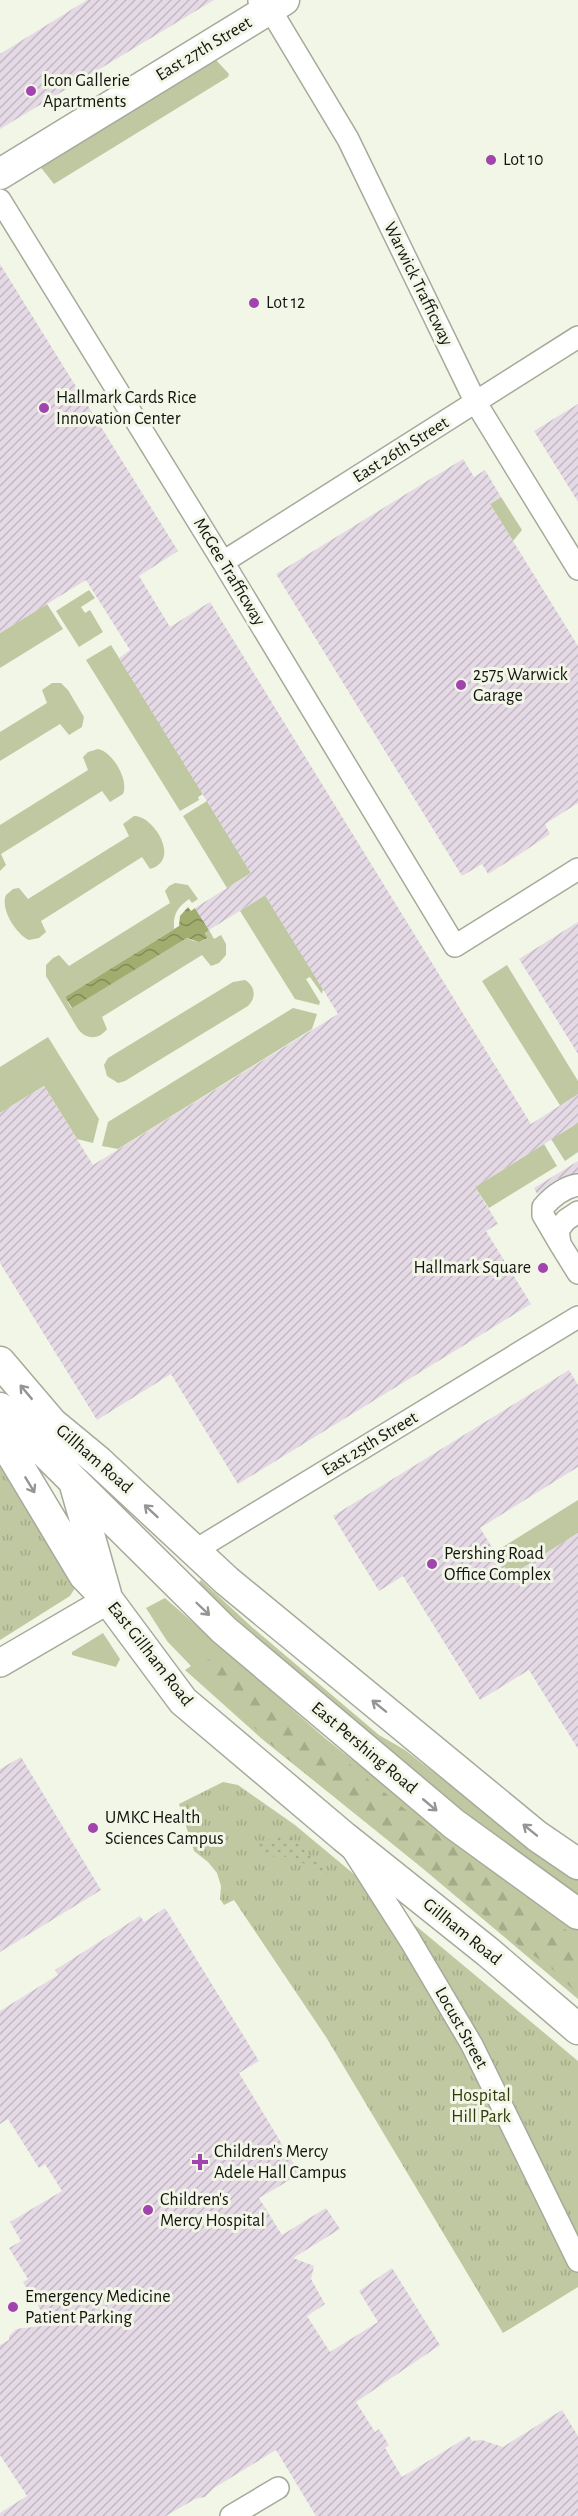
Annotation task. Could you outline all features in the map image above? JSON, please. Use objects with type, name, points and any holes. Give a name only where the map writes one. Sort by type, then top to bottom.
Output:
[{"type":"main road","name":"East 27th Street","points":[[0,174],[271,3]]},
{"type":"main road","name":"Gillham Road","points":[[0,1362],[52,1423],[98,1461],[194,1551]]},
{"type":"main road","name":"Gillham Road","points":[[0,1408],[161,1569]]},
{"type":"main road","points":[[52,1423],[92,1537],[108,1600]]},
{"type":"main road","name":"East Gillham Road","points":[[0,1435],[84,1575],[108,1600],[183,1701],[344,1837]]},
{"type":"main road","points":[[194,1551],[227,1581],[520,1822],[578,1864]]},
{"type":"main road","name":"East Pershing Road","points":[[161,1569],[224,1630],[454,1824],[578,1914]]},
{"type":"main road","name":"Gillham Road","points":[[344,1837],[488,1952],[578,2029]]},
{"type":"street","name":"Warwick Trafficway","points":[[271,3],[348,139],[476,403],[578,569]]},
{"type":"street","name":"McGee Trafficway","points":[[0,200],[223,562],[455,946],[578,869]]},
{"type":"street","name":"East 26th Street","points":[[223,562],[578,338]]},
{"type":"street","points":[[578,1185],[552,1197],[543,1207],[543,1215],[578,1274]]},
{"type":"street","points":[[560,1244],[558,1230],[566,1220],[578,1212]]},
{"type":"street","name":"East 25th Street","points":[[161,1569],[578,1317]]},
{"type":"street","points":[[0,1663],[108,1600]]},
{"type":"street","name":"Locust Street","points":[[344,1837],[410,1940],[472,2045],[578,2261]]},
{"type":"street","points":[[231,2516],[278,2488]]},
{"type":"green space","points":[[216,60],[229,74],[228,77],[54,184],[38,164]]},
{"type":"green space","points":[[501,497],[522,530],[513,541],[490,504]]},
{"type":"green space","points":[[89,590],[95,598],[81,607],[85,613],[90,610],[103,632],[79,647],[56,611]]},
{"type":"green space","points":[[47,604],[63,629],[0,668],[0,633]]},
{"type":"green space","points":[[111,645],[203,794],[198,797],[199,800],[180,811],[86,660]]},
{"type":"green space","points":[[52,683],[61,683],[68,690],[84,717],[82,727],[69,735],[60,724],[0,761],[0,732],[47,703],[42,690]]},
{"type":"green space","points":[[98,749],[109,755],[122,774],[123,794],[110,802],[102,791],[1,854],[6,865],[0,871],[0,825],[88,770],[83,757],[88,752]]},
{"type":"green space","points":[[207,801],[251,873],[227,888],[183,816]]},
{"type":"green space","points":[[134,816],[149,823],[161,839],[164,857],[159,864],[150,869],[142,857],[41,921],[46,932],[39,938],[29,940],[24,937],[14,927],[7,914],[6,895],[13,889],[19,888],[28,899],[129,836],[123,824]]},
{"type":"green space","points":[[175,883],[188,885],[198,899],[192,903],[189,899],[179,908],[174,919],[174,929],[65,997],[71,1008],[187,938],[205,940],[208,938],[205,932],[209,930],[214,939],[221,935],[226,944],[226,955],[219,963],[211,966],[202,955],[102,1017],[107,1029],[104,1033],[96,1037],[89,1037],[81,1033],[46,976],[46,965],[59,955],[69,966],[170,903],[165,891]]},
{"type":"green space","points":[[265,895],[323,989],[322,994],[310,977],[306,979],[320,1002],[319,1005],[295,999],[240,911]]},
{"type":"green space","points":[[507,965],[578,1081],[578,1152],[565,1161],[551,1139],[573,1126],[482,981]]},
{"type":"green space","points":[[245,980],[254,992],[253,999],[248,1006],[125,1081],[118,1083],[107,1076],[104,1065],[108,1058],[233,982]]},
{"type":"green space","points":[[293,1008],[317,1014],[312,1029],[118,1149],[102,1146],[108,1122]]},
{"type":"green space","points":[[48,1037],[99,1119],[93,1143],[77,1139],[44,1086],[0,1113],[0,1067]]},
{"type":"green space","points":[[544,1144],[557,1166],[489,1208],[475,1187]]},
{"type":"green space","points":[[0,1463],[75,1588],[70,1596],[0,1640]]},
{"type":"green space","points":[[578,1500],[578,1533],[510,1576],[495,1552]]},
{"type":"green space","points":[[201,1580],[253,1628],[379,1735],[405,1750],[482,1810],[578,1878],[578,1897],[451,1804],[257,1638],[198,1584]]},
{"type":"green space","points":[[165,1598],[326,1739],[445,1833],[578,1929],[578,1999],[415,1862],[262,1739],[185,1670],[191,1666],[167,1641],[146,1608]]},
{"type":"green space","points":[[103,1633],[120,1659],[116,1667],[72,1655],[72,1652]]},
{"type":"green space","points":[[215,1658],[236,1671],[412,1815],[578,1939],[578,1994],[548,1965],[514,1942],[456,1891],[415,1862],[279,1752],[198,1672],[202,1662]]},
{"type":"green space","name":"Hospital Hill Park","points":[[223,1782],[238,1785],[295,1825],[578,2061],[578,2287],[503,2333],[326,2037],[234,1900],[224,1905],[220,1899],[221,1886],[217,1873],[194,1851],[179,1804]]},
{"type":"green space","points":[[285,1835],[293,1839],[328,1873],[321,1879],[311,1868],[293,1857],[264,1856],[256,1845],[276,1836]]},
{"type":"water","points":[[188,907],[191,911],[195,908],[209,930],[205,933],[208,938],[199,942],[187,938],[72,1008],[65,997],[179,926],[180,916]]},
{"type":"building","name":"Icon Gallerie Apartments","points":[[87,0],[214,0],[0,129],[0,54]]},
{"type":"building","points":[[0,264],[178,551],[139,576],[170,627],[210,602],[531,1124],[578,1094],[578,1123],[475,1187],[498,1224],[486,1231],[531,1304],[238,1484],[171,1374],[97,1420],[0,1263],[0,1113],[44,1086],[93,1165],[338,1014],[265,895],[209,930],[195,908],[251,873],[119,658],[130,650],[86,580],[0,633]]},
{"type":"building","points":[[578,404],[578,502],[534,431]]},
{"type":"building","name":"2575 Warwick Garage","points":[[463,459],[474,477],[485,470],[501,497],[490,504],[578,646],[578,803],[545,824],[550,834],[517,856],[488,874],[482,864],[462,876],[276,574]]},
{"type":"building","points":[[578,922],[578,1054],[519,959]]},
{"type":"building","points":[[578,1161],[578,1173],[557,1179],[537,1194],[534,1188]]},
{"type":"building","name":"Pershing Road Office Complex","points":[[569,1370],[578,1385],[578,1467],[480,1528],[510,1576],[578,1533],[578,1749],[529,1670],[480,1700],[403,1576],[379,1591],[333,1516]]},
{"type":"building","points":[[21,1757],[101,1890],[0,1952],[0,1769]]},
{"type":"building","name":"Children's Mercy Adele Hall Campus","points":[[165,1908],[259,2061],[239,2073],[300,2174],[259,2198],[282,2235],[326,2208],[340,2229],[293,2258],[314,2266],[311,2279],[325,2304],[307,2316],[330,2352],[378,2322],[359,2291],[392,2268],[440,2345],[356,2402],[375,2432],[379,2429],[389,2445],[385,2448],[402,2477],[469,2436],[472,2441],[482,2440],[503,2447],[562,2410],[578,2436],[578,2516],[316,2516],[276,2450],[214,2488],[205,2497],[195,2499],[166,2516],[0,2516],[0,2513],[27,2496],[0,2455],[0,2345],[9,2340],[9,2336],[16,2329],[50,2325],[23,2282],[28,2279],[9,2248],[21,2241],[10,2222],[62,2191],[45,2164],[39,2168],[8,2119],[0,2124],[0,2011],[58,1975],[55,1970],[140,1916],[144,1922]]},
{"type":"place","name":"Icon Gallerie Apartments","points":[[31,91]]},
{"type":"place","name":"Lot 10","points":[[491,160]]},
{"type":"place","name":"Lot 12","points":[[254,303]]},
{"type":"place","name":"Hallmark Cards Rice Innovation Center","points":[[44,408]]},
{"type":"place","name":"2575 Warwick Garage","points":[[461,685]]},
{"type":"place","name":"Hallmark Square","points":[[543,1268]]},
{"type":"place","name":"Pershing Road Office Complex","points":[[432,1564]]},
{"type":"place","name":"UMKC Health Sciences Campus","points":[[93,1828]]},
{"type":"place","name":"Children's Mercy Adele Hall Campus","points":[[200,2162]]},
{"type":"place","name":"Children's Mercy Hospital","points":[[148,2210]]},
{"type":"place","name":"Emergency Medicine Patient Parking","points":[[13,2307]]}]
